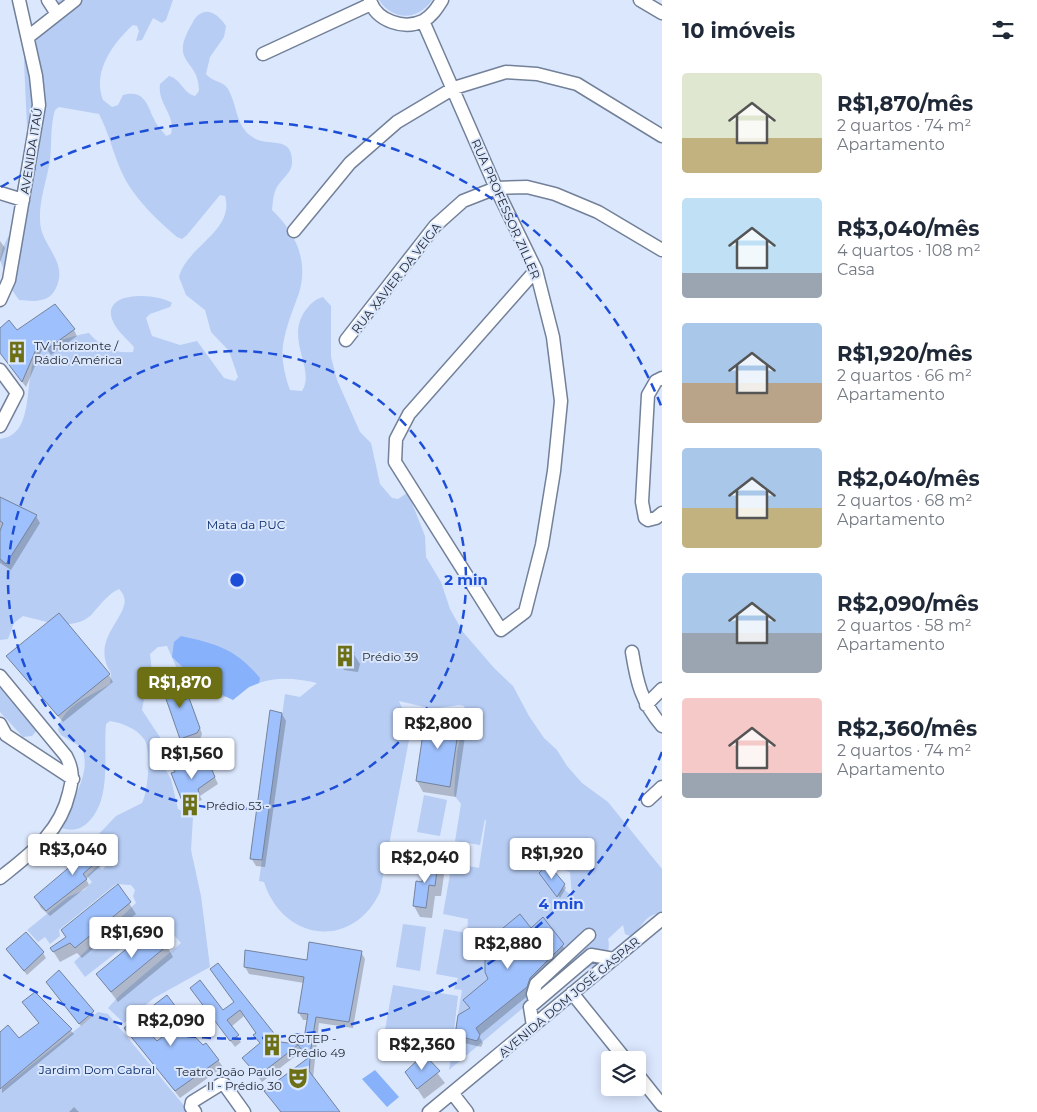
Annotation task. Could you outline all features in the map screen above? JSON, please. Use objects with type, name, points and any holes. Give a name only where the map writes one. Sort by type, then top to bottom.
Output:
[{"type":"street","name":"AVENIDA ITAÚ","points":[[0,300],[9,280],[39,105],[36,76],[19,0]]},
{"type":"street","points":[[48,0],[57,14]]},
{"type":"street","points":[[28,37],[75,0]]},
{"type":"street","points":[[263,54],[370,2],[378,14],[388,21],[412,24],[423,20],[434,12],[442,0]]},
{"type":"street","points":[[640,0],[662,13]]},
{"type":"street","name":"RUA PROFESSOR ZILLER","points":[[423,20],[496,188],[536,270],[553,337],[561,402],[554,471],[542,545],[525,612],[502,630],[395,462],[396,439],[409,414],[536,270]]},
{"type":"street","points":[[294,231],[350,163],[373,140],[397,122],[454,88],[506,72],[537,74],[577,84],[662,136]]},
{"type":"street","name":"RUA XAVIER DA VEIGA","points":[[346,340],[435,226],[463,201],[496,188],[527,187],[555,194],[598,212],[662,250]]},
{"type":"street","points":[[0,192],[23,200]]},
{"type":"street","points":[[0,370],[17,393],[0,426]]},
{"type":"street","points":[[659,516],[648,520],[645,518],[642,502],[648,395],[656,381],[662,378]]},
{"type":"street","points":[[632,652],[637,678],[646,705],[660,719]]},
{"type":"street","points":[[0,676],[66,756],[71,765],[73,779],[66,809],[54,831],[0,878]]},
{"type":"street","points":[[646,705],[662,689]]},
{"type":"street","points":[[0,724],[6,735],[73,779]]},
{"type":"street","points":[[648,800],[662,787]]},
{"type":"street","name":"AVENIDA DOM JOSÉ GASPAR","points":[[429,1112],[662,919]]},
{"type":"street","points":[[535,1001],[533,994],[536,984],[589,935]]},
{"type":"street","points":[[533,1026],[530,1007],[535,1001],[591,955],[614,959]]},
{"type":"street","points":[[572,993],[619,1051]]},
{"type":"street","points":[[195,1112],[191,1107],[192,1102],[221,1084],[224,1084],[244,1112]]},
{"type":"street","points":[[646,1085],[662,1105]]},
{"type":"street","points":[[453,1094],[467,1112]]},
{"type":"green space","name":"Mata da PUC","points":[[59,0],[173,0],[166,20],[162,23],[153,18],[142,40],[136,41],[139,31],[137,26],[133,25],[118,40],[106,59],[100,79],[103,100],[112,107],[118,105],[123,95],[136,94],[140,96],[147,103],[156,123],[166,136],[171,134],[172,127],[161,97],[160,84],[169,76],[195,96],[199,91],[198,80],[183,54],[186,36],[196,18],[204,12],[214,14],[225,24],[224,37],[210,57],[206,74],[226,86],[240,122],[248,133],[260,141],[284,145],[291,153],[291,168],[276,190],[272,210],[293,237],[301,258],[302,281],[283,345],[284,368],[290,390],[302,391],[305,383],[306,374],[298,333],[300,322],[309,306],[315,300],[323,297],[331,306],[331,357],[337,380],[360,432],[371,443],[380,484],[392,498],[398,499],[407,493],[410,498],[425,536],[426,557],[441,582],[450,609],[463,632],[494,668],[513,686],[529,716],[544,738],[557,750],[567,766],[582,783],[608,802],[662,869],[662,912],[645,920],[638,930],[630,936],[625,934],[623,925],[608,939],[608,951],[602,960],[586,969],[580,970],[573,966],[449,1070],[462,990],[454,989],[458,978],[436,974],[444,929],[467,933],[468,919],[443,914],[452,863],[479,868],[486,821],[485,819],[480,845],[455,841],[461,804],[454,795],[457,752],[466,711],[464,706],[433,709],[399,701],[408,722],[409,740],[380,892],[368,911],[353,923],[336,930],[319,931],[302,927],[286,917],[273,902],[264,882],[259,881],[285,694],[300,697],[317,683],[296,679],[274,679],[259,683],[233,695],[216,698],[179,673],[167,646],[158,647],[150,654],[153,680],[145,693],[142,710],[169,751],[162,755],[163,765],[171,779],[178,809],[193,817],[191,850],[201,896],[210,967],[154,998],[124,1023],[108,1008],[120,995],[181,943],[165,925],[158,928],[154,923],[85,977],[74,962],[136,903],[133,896],[135,890],[131,885],[116,884],[59,930],[60,936],[50,944],[45,937],[38,942],[27,930],[68,897],[84,890],[92,882],[87,876],[98,865],[102,870],[118,854],[96,837],[116,816],[142,803],[147,781],[148,752],[144,739],[137,732],[119,723],[110,721],[106,724],[105,778],[100,804],[94,816],[82,827],[72,830],[59,827],[79,787],[85,767],[81,747],[61,735],[58,730],[61,721],[71,707],[110,684],[111,673],[105,659],[105,647],[124,606],[124,597],[119,589],[115,591],[93,613],[78,623],[50,623],[23,616],[14,623],[8,639],[0,640],[0,560],[5,557],[13,546],[0,515],[0,439],[13,434],[21,425],[25,412],[32,367],[37,354],[45,345],[89,333],[108,348],[120,352],[133,352],[134,347],[117,328],[111,315],[112,307],[117,301],[126,298],[146,296],[172,303],[170,307],[150,314],[146,318],[152,336],[180,345],[197,341],[224,378],[235,381],[238,377],[229,351],[211,332],[205,310],[186,295],[179,277],[191,256],[217,229],[223,219],[226,208],[225,196],[220,195],[187,235],[182,239],[177,237],[148,210],[130,187],[121,171],[99,114],[59,107],[55,110],[50,160],[42,198],[40,220],[44,238],[57,261],[59,278],[53,293],[45,299],[19,300],[12,290],[0,260],[3,247],[18,218],[17,188],[28,149],[24,61],[29,38],[50,8]],"holes":[[[557,867],[570,872],[572,896],[551,878],[551,869]]]},
{"type":"green space","points":[[379,0],[432,0],[420,12],[406,16],[391,12]]},
{"type":"green space","points":[[0,678],[38,729],[32,736],[23,737],[0,712]]},
{"type":"green space","points":[[424,795],[447,800],[440,836],[417,832]]},
{"type":"green space","points":[[403,924],[426,927],[420,971],[396,967]]},
{"type":"green space","points":[[393,985],[458,996],[453,1040],[385,1030]]},
{"type":"green space","name":"Jardim Dom Cabral","points":[[98,1012],[108,1014],[186,1108],[186,1112],[0,1112],[0,1090]]},
{"type":"water","points":[[181,636],[215,645],[234,654],[243,660],[260,678],[259,683],[249,687],[233,700],[215,691],[172,657],[174,642]]},
{"type":"water","points":[[375,1070],[399,1097],[387,1107],[362,1079]]},
{"type":"building","points":[[55,304],[75,329],[47,349],[40,340],[22,382],[0,353],[0,328],[9,320],[17,330]]},
{"type":"building","points":[[0,497],[37,515],[6,564],[0,559],[0,531],[3,523],[0,521]]},
{"type":"building","points":[[59,613],[110,674],[58,716],[6,656]]},
{"type":"building","name":"Prédio 39","points":[[340,649],[354,652],[352,661],[337,659]]},
{"type":"building","points":[[167,671],[179,702],[189,698],[200,728],[197,733],[180,739],[158,676]]},
{"type":"building","points":[[270,710],[282,713],[262,860],[250,859]]},
{"type":"building","points":[[426,713],[460,718],[450,787],[416,781]]},
{"type":"building","points":[[206,756],[215,777],[198,789],[199,794],[192,796],[197,807],[186,811],[171,773],[175,772],[172,766],[188,761],[190,766]]},
{"type":"building","points":[[98,839],[116,854],[107,862],[102,857],[83,874],[87,879],[46,911],[34,897],[79,859]]},
{"type":"building","points":[[425,861],[438,863],[435,886],[429,885],[426,908],[413,906],[416,881],[422,882]]},
{"type":"building","points":[[548,864],[565,884],[557,897],[539,873]]},
{"type":"building","points":[[118,884],[131,902],[75,948],[70,943],[53,952],[50,948],[66,937],[61,930]]},
{"type":"building","points":[[520,914],[531,928],[543,917],[564,944],[530,978],[527,987],[476,1028],[480,1035],[477,1041],[455,1035],[458,1015],[470,1008],[463,1000],[488,979],[485,972],[485,959],[491,950],[486,942]]},
{"type":"building","points":[[153,927],[168,945],[111,992],[96,974]]},
{"type":"building","points":[[26,932],[44,952],[24,971],[6,949]]},
{"type":"building","points":[[309,942],[362,951],[349,1022],[316,1017],[311,1048],[309,1071],[340,1112],[281,1112],[264,1091],[308,1058],[298,1045],[258,1076],[242,1058],[260,1043],[253,1035],[256,1033],[240,1010],[227,1020],[239,1035],[230,1041],[190,988],[200,980],[223,1010],[234,1002],[210,969],[218,963],[281,1042],[303,1045],[308,1014],[298,1013],[304,977],[244,967],[245,950],[307,960]]},
{"type":"building","points":[[59,970],[94,1011],[79,1024],[46,982]]},
{"type":"building","points":[[35,992],[72,1029],[0,1089],[0,1032],[8,1025],[19,1038],[39,1023],[22,1002]]},
{"type":"building","points":[[167,995],[176,1007],[147,1030],[157,1041],[181,1022],[203,1045],[206,1043],[219,1060],[175,1091],[124,1028]]},
{"type":"building","points":[[424,1054],[440,1071],[417,1089],[405,1072]]},
{"type":"place","name":"TV Horizonte / Rádio América","points":[[17,352]]},
{"type":"place","name":"Prédio 39","points":[[345,656]]},
{"type":"place","name":"Prédio 53 -","points":[[190,805]]},
{"type":"place","name":"CGTEP - Prédio 49","points":[[272,1045]]},
{"type":"place","name":"Teatro João Paulo II - Prédio 30","points":[[298,1078]]}]
